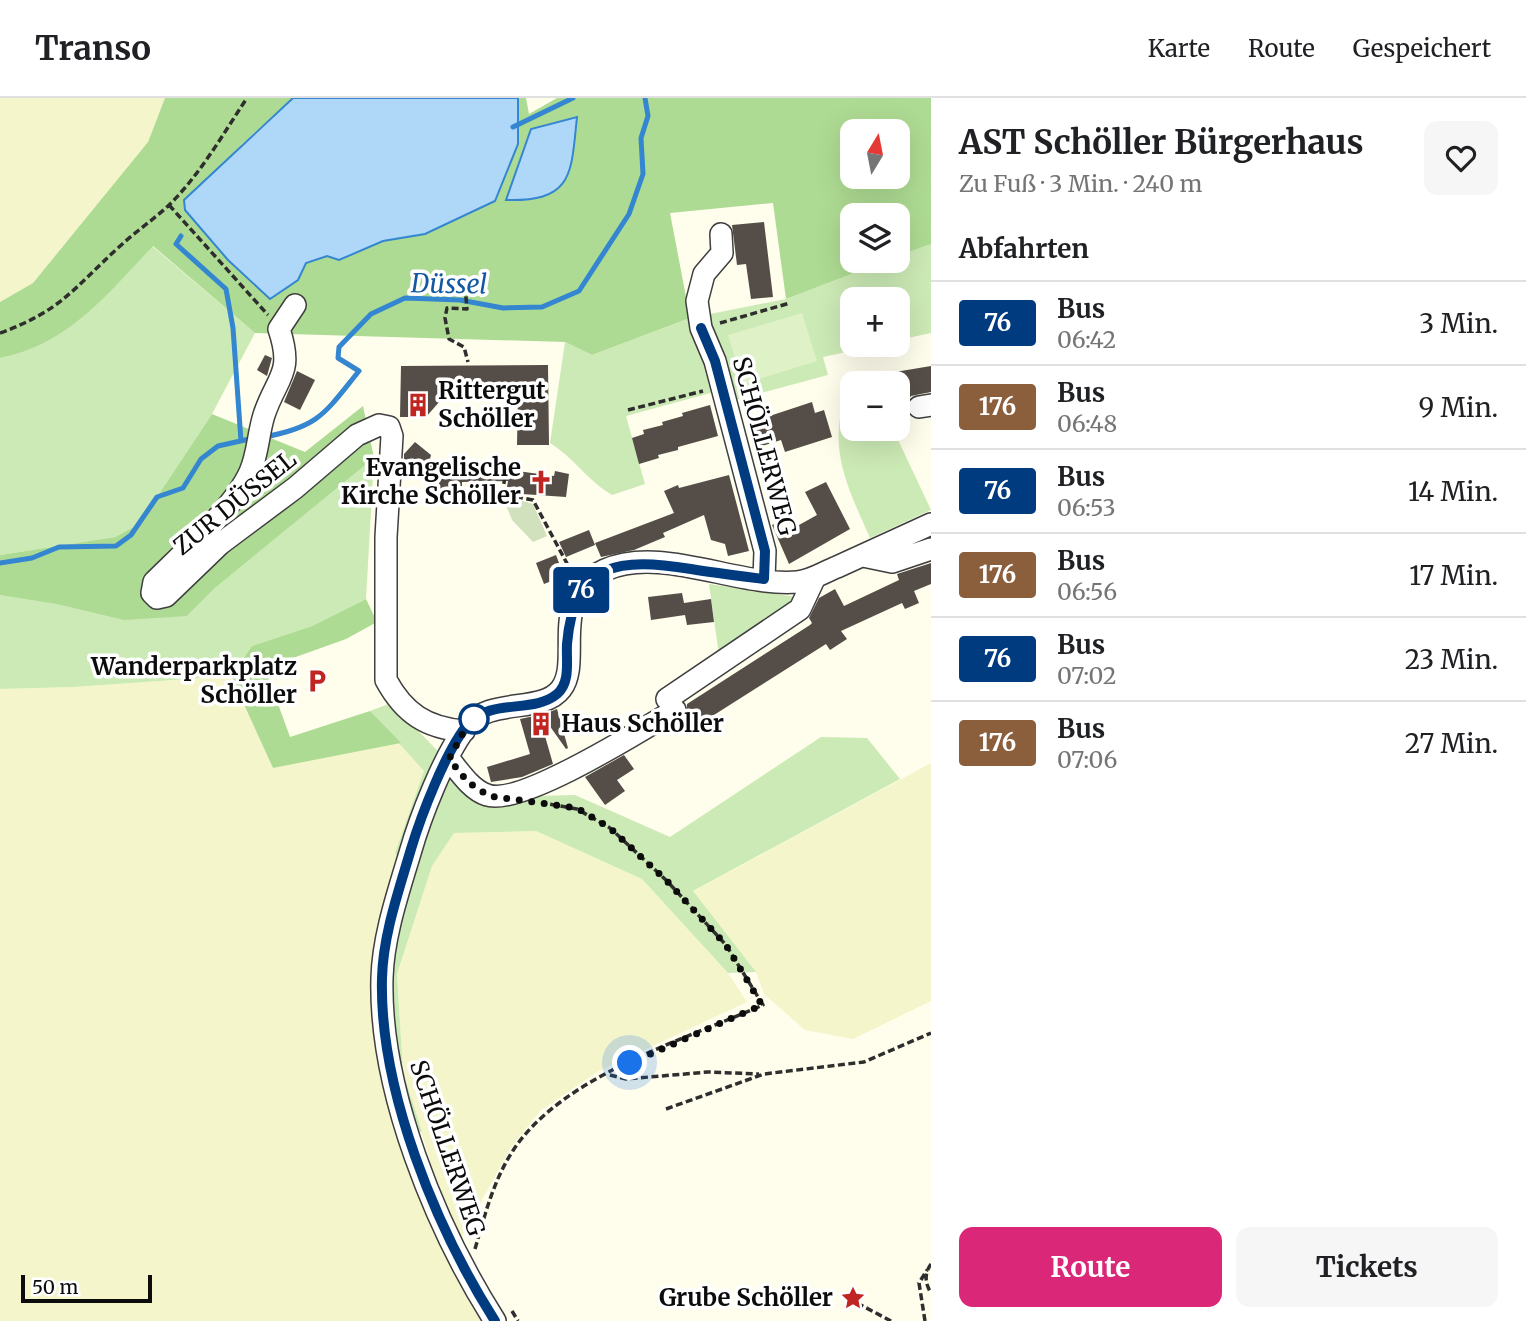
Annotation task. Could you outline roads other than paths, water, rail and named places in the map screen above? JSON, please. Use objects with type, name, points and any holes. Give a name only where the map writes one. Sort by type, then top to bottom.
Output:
[{"type":"street","name":"SCHÖLLERWEG","points":[[495,1321],[457,1258],[396,1092],[387,1052],[382,977],[390,928],[418,826],[464,731],[482,714],[548,699],[561,689],[566,674],[571,616],[576,598],[587,583],[604,571],[634,563],[764,579],[765,551],[722,386],[701,328],[697,301],[704,274],[722,253],[721,234]]},
{"type":"street","name":"ZUR DÜSSEL","points":[[295,305],[279,329],[287,359],[264,416],[261,439],[249,475],[219,514],[155,582],[153,595],[166,596],[220,544],[295,488],[357,435],[379,425],[389,427],[392,436],[385,589],[386,680],[397,700],[413,716],[442,729],[464,731]]},
{"type":"street","points":[[764,579],[796,582],[815,577],[931,524]]},
{"type":"street","points":[[863,556],[892,562],[931,549]]},
{"type":"street","points":[[449,759],[479,791],[499,797],[574,770],[671,705],[800,609],[815,577]]},
{"type":"water","points":[[293,98],[518,98],[518,144],[495,201],[425,234],[383,241],[339,260],[327,256],[306,263],[298,280],[270,299],[228,260],[185,210],[184,200]]},
{"type":"water","points":[[577,117],[573,154],[565,180],[545,196],[506,200],[531,129]]},
{"type":"waterway","points":[[513,127],[573,98]]},
{"type":"waterway","name":"Düssel","points":[[264,437],[309,423],[329,408],[359,371],[338,358],[339,347],[371,314],[405,298],[460,300],[503,308],[542,307],[579,291],[629,214],[643,174],[641,138],[648,116],[645,98]]},
{"type":"waterway","points":[[181,236],[176,244],[226,289],[233,328],[241,441]]},
{"type":"waterway","name":"Düssel","points":[[0,563],[32,558],[59,547],[116,546],[131,535],[157,497],[183,488],[201,459],[218,446],[254,438]]},
{"type":"place","name":"Rittergut Schöller","points":[[418,405]]},
{"type":"place","name":"Evangelische Kirche Schöller","points":[[541,482]]},
{"type":"place","name":"Wanderparkplatz Schöller","points":[[317,681]]},
{"type":"place","name":"Haus Schöller","points":[[541,724]]},
{"type":"place","name":"Grube Schöller","points":[[853,1298]]}]
